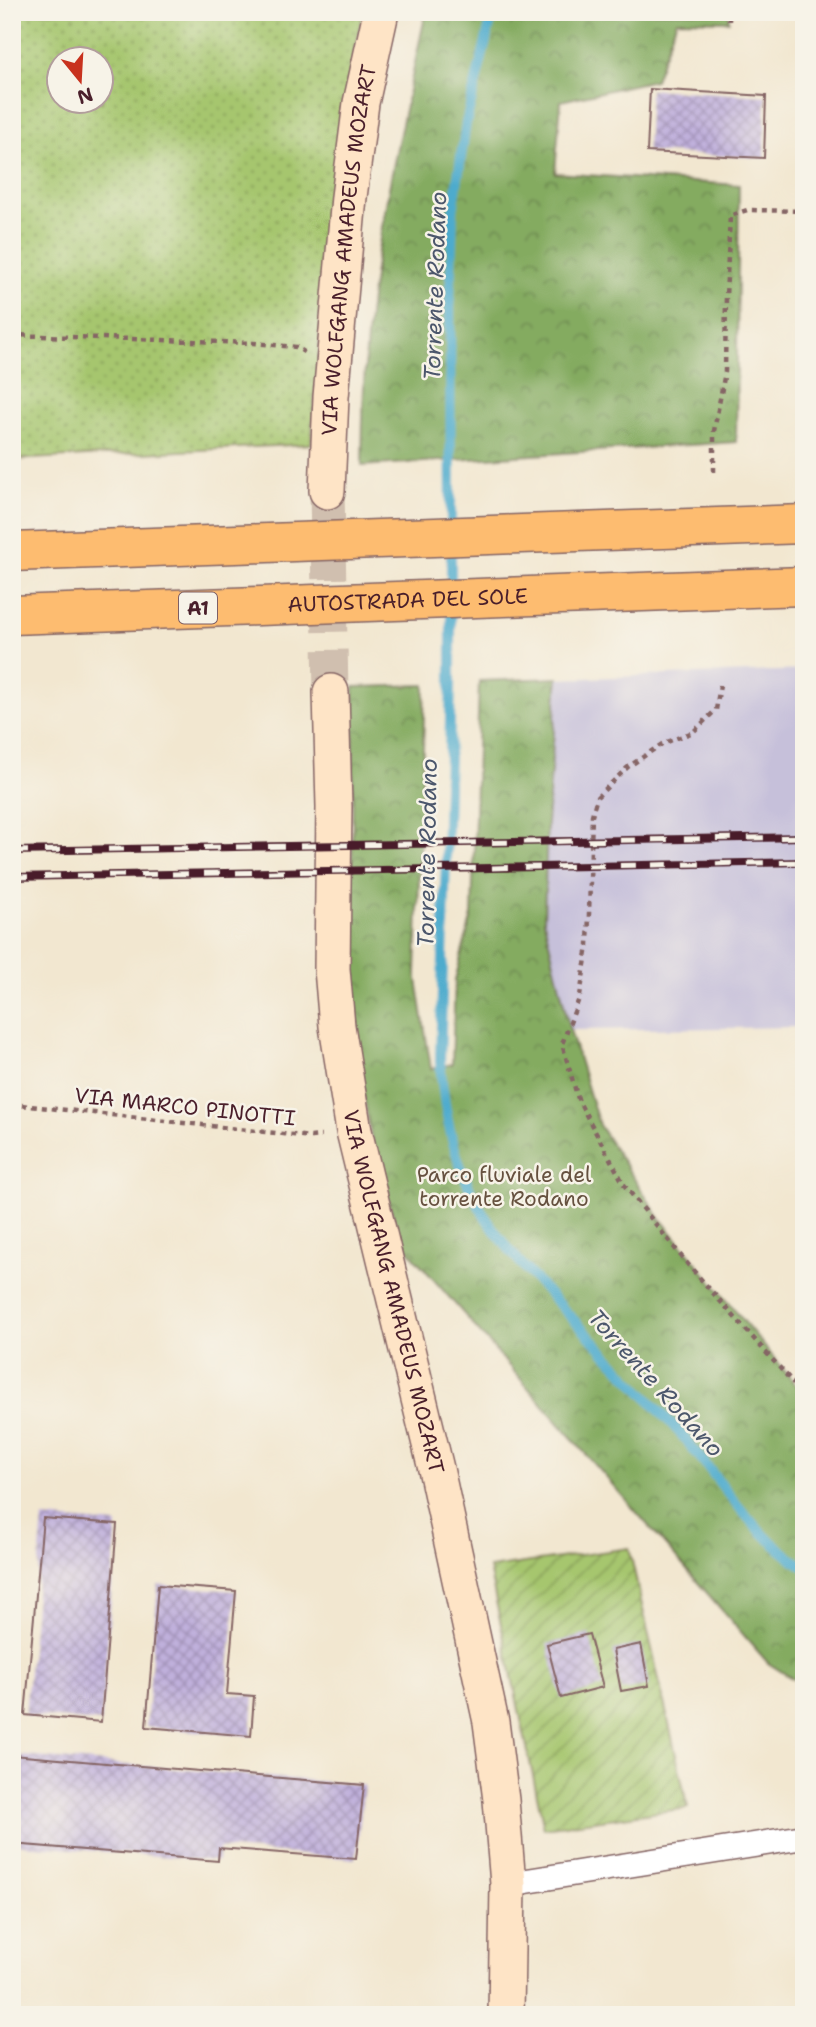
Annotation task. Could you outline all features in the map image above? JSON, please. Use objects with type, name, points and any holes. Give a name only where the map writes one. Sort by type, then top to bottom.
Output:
[{"type":"highway","points":[[12,551],[804,524]]},
{"type":"highway","name":"AUTOSTRADA DEL SOLE","points":[[12,615],[804,586]]},
{"type":"street","name":"VIA WOLFGANG AMADEUS MOZART","points":[[327,491],[349,197],[361,103],[381,12]]},
{"type":"street","name":"VIA WOLFGANG AMADEUS MOZART","points":[[331,692],[334,807],[332,969],[337,1026],[354,1132],[436,1469],[491,1722],[508,1884],[506,2015]]},
{"type":"street","points":[[508,1884],[804,1837]]},
{"type":"path","points":[[729,12],[729,21]]},
{"type":"path","points":[[713,472],[714,431],[725,372],[730,216],[747,210],[804,211]]},
{"type":"path","points":[[12,335],[253,343],[296,348],[334,372]]},
{"type":"path","points":[[720,685],[716,710],[693,732],[662,744],[628,767],[597,797],[592,815],[588,946],[580,996],[562,1044],[579,1102],[625,1186],[690,1267],[804,1395]]},
{"type":"path","name":"VIA MARCO PINOTTI","points":[[12,1104],[310,1137],[354,1132]]},
{"type":"shaded area","points":[[804,670],[804,1027],[570,1030],[544,921],[547,823],[558,679]]},
{"type":"green space","points":[[12,12],[363,12],[335,173],[311,444],[12,460]]},
{"type":"green space","points":[[426,12],[729,12],[729,21],[677,20],[655,80],[561,101],[555,173],[739,185],[736,442],[362,466],[363,400],[372,290],[390,185]]},
{"type":"green space","name":"Parco fluviale del torrente Rodano","points":[[558,678],[547,823],[544,921],[570,1030],[599,1125],[659,1217],[804,1395],[804,1686],[768,1663],[401,1242],[374,1154],[360,1074],[351,969],[354,687],[425,685],[416,973],[431,1069],[452,1064],[455,980],[472,915],[479,681]]},
{"type":"green space","points":[[629,1548],[688,1808],[544,1828],[489,1568]]},
{"type":"building","points":[[650,89],[766,96],[764,158],[647,152]]},
{"type":"building","points":[[43,1518],[117,1524],[101,1722],[25,1715]]},
{"type":"building","points":[[158,1585],[236,1591],[227,1694],[254,1696],[251,1736],[146,1727]]},
{"type":"building","points":[[589,1634],[603,1687],[561,1698],[547,1644]]},
{"type":"building","points":[[641,1644],[649,1686],[621,1691],[613,1650]]},
{"type":"building","points":[[12,1755],[364,1785],[356,1859],[219,1848],[218,1861],[12,1844]]},
{"type":"waterway","name":"Torrente Rodano","points":[[451,529],[450,300],[453,211],[466,123],[493,12]]},
{"type":"waterway","name":"Torrente Rodano","points":[[451,544],[451,592]]},
{"type":"waterway","name":"Torrente Rodano","points":[[451,607],[440,1061],[444,1100],[458,1158],[483,1213],[513,1254],[678,1431],[750,1520],[766,1537],[804,1567]]},
{"type":"tunnel","points":[[327,491],[331,692]]},
{"type":"railway","points":[[12,851],[804,837]]},
{"type":"railway","points":[[12,877],[804,862]]}]
